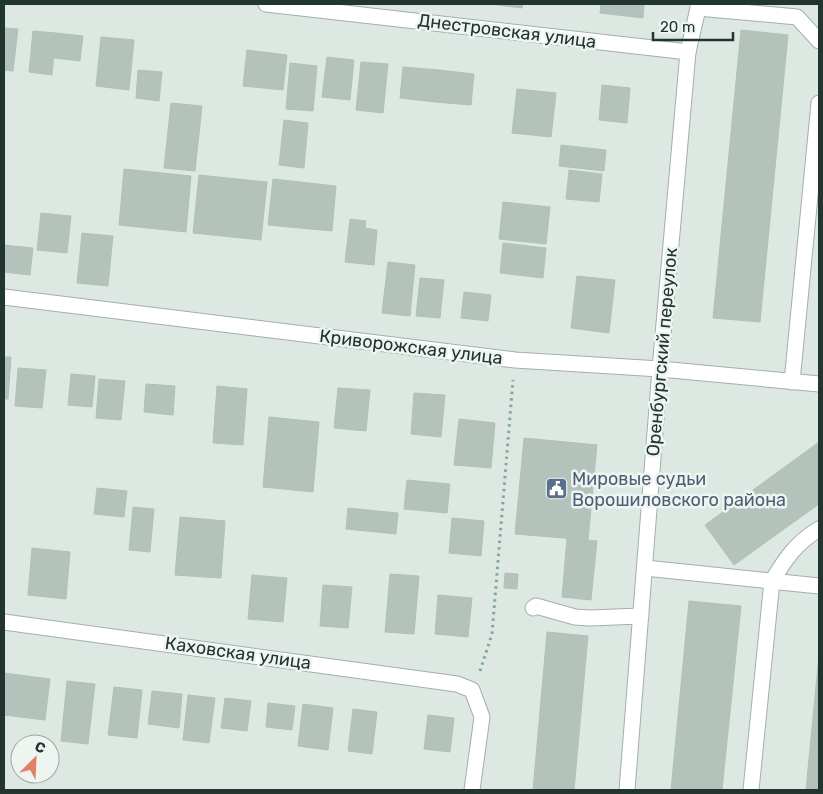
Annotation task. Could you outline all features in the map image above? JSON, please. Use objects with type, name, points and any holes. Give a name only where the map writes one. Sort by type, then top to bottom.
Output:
[{"type":"street","name":"Днестровская улица","points":[[266,4],[688,52]]},
{"type":"street","name":"Оренбургский переулок","points":[[628,790],[660,369],[688,52],[698,6]]},
{"type":"street","points":[[698,6],[797,18],[819,41]]},
{"type":"street","points":[[792,382],[812,244],[819,103]]},
{"type":"street","name":"Криворожская улица","points":[[4,297],[515,360],[660,369],[819,384]]},
{"type":"street","points":[[751,790],[772,581],[786,557],[804,538],[819,529]]},
{"type":"street","points":[[645,568],[819,586]]},
{"type":"street","points":[[533,608],[536,606],[575,617],[641,616]]},
{"type":"street","name":"Каховская улица","points":[[4,622],[420,678],[457,684],[472,690]]},
{"type":"street","points":[[472,690],[482,717],[472,790]]},
{"type":"path","points":[[472,690],[483,664],[492,634],[515,360]]},
{"type":"building","points":[[489,4],[523,4],[522,8]]},
{"type":"building","points":[[601,4],[629,4],[643,18],[600,13]]},
{"type":"building","points":[[629,4],[644,4],[643,18]]},
{"type":"building","points":[[4,28],[18,29],[13,71],[4,70]]},
{"type":"building","points":[[741,30],[788,35],[760,322],[713,318]]},
{"type":"building","points":[[33,31],[56,33],[52,75],[29,72]]},
{"type":"building","points":[[56,33],[83,36],[80,61],[54,58]]},
{"type":"building","points":[[101,37],[134,40],[129,90],[96,86]]},
{"type":"building","points":[[247,50],[287,55],[283,90],[243,86]]},
{"type":"building","points":[[327,57],[354,60],[350,100],[322,97]]},
{"type":"building","points":[[361,62],[388,64],[383,113],[356,110]]},
{"type":"building","points":[[290,63],[317,66],[313,111],[286,109]]},
{"type":"building","points":[[403,67],[439,70],[435,102],[400,98]]},
{"type":"building","points":[[138,70],[162,72],[159,101],[136,98]]},
{"type":"building","points":[[439,70],[474,74],[471,105],[435,102]]},
{"type":"building","points":[[602,85],[630,88],[599,120]]},
{"type":"building","points":[[630,88],[627,123],[599,120]]},
{"type":"building","points":[[517,89],[556,93],[551,137],[512,133]]},
{"type":"building","points":[[171,103],[202,106],[195,171],[164,168]]},
{"type":"building","points":[[284,120],[308,123],[304,168],[279,165]]},
{"type":"building","points":[[561,145],[606,150],[604,171],[559,166]]},
{"type":"building","points":[[124,169],[191,176],[186,232],[119,225]]},
{"type":"building","points":[[569,170],[602,174],[599,202],[566,199]]},
{"type":"building","points":[[199,175],[267,182],[261,240],[193,233]]},
{"type":"building","points":[[273,179],[336,186],[332,231],[268,225]]},
{"type":"building","points":[[503,202],[550,207],[546,244],[499,239]]},
{"type":"building","points":[[41,213],[71,216],[67,253],[37,250]]},
{"type":"building","points":[[350,219],[366,221],[365,228],[377,230],[374,265],[345,262]]},
{"type":"building","points":[[82,233],[113,236],[108,286],[77,283]]},
{"type":"building","points":[[503,243],[546,248],[543,278],[500,273]]},
{"type":"building","points":[[4,245],[33,248],[30,275],[4,272]]},
{"type":"building","points":[[388,262],[415,265],[410,316],[382,313]]},
{"type":"building","points":[[577,276],[609,333],[571,328]]},
{"type":"building","points":[[577,276],[615,280],[609,333]]},
{"type":"building","points":[[420,278],[444,280],[440,318],[416,316]]},
{"type":"building","points":[[464,292],[491,295],[488,321],[461,318]]},
{"type":"building","points":[[4,357],[11,357],[8,399],[4,399]]},
{"type":"building","points":[[18,368],[46,370],[42,408],[15,406]]},
{"type":"building","points":[[71,374],[95,376],[92,407],[68,405]]},
{"type":"building","points":[[99,379],[125,381],[121,420],[96,418]]},
{"type":"building","points":[[146,384],[175,386],[173,415],[144,412]]},
{"type":"building","points":[[217,386],[247,389],[243,445],[213,443]]},
{"type":"building","points":[[338,388],[370,390],[366,431],[334,428]]},
{"type":"building","points":[[414,393],[445,395],[411,434]]},
{"type":"building","points":[[445,395],[441,437],[411,434]]},
{"type":"building","points":[[269,417],[319,422],[313,492],[263,487]]},
{"type":"building","points":[[459,419],[495,423],[491,468],[454,465]]},
{"type":"building","name":"Мировые судьи Ворошиловского района","points":[[524,438],[597,445],[588,540],[515,534]]},
{"type":"building","points":[[819,442],[819,504],[734,565],[705,525]]},
{"type":"building","points":[[407,480],[450,484],[447,513],[404,509]]},
{"type":"building","points":[[97,488],[127,491],[124,517],[94,514]]},
{"type":"building","points":[[133,507],[154,509],[150,552],[129,550]]},
{"type":"building","points":[[348,508],[398,513],[396,534],[346,529]]},
{"type":"building","points":[[180,517],[225,521],[221,578],[175,575]]},
{"type":"building","points":[[452,518],[484,521],[481,556],[449,553]]},
{"type":"building","points":[[567,538],[597,541],[591,600],[562,597]]},
{"type":"building","points":[[32,548],[70,552],[66,599],[28,595]]},
{"type":"building","points":[[505,573],[518,574],[517,589],[504,588]]},
{"type":"building","points":[[390,574],[419,576],[414,634],[385,632]]},
{"type":"building","points":[[252,575],[287,578],[283,622],[248,619]]},
{"type":"building","points":[[323,585],[352,587],[348,628],[320,626]]},
{"type":"building","points":[[438,595],[468,637],[435,634]]},
{"type":"building","points":[[438,595],[472,598],[468,637]]},
{"type":"building","points":[[689,601],[741,606],[722,790],[671,790]]},
{"type":"building","points":[[547,632],[588,636],[574,790],[533,790]]},
{"type":"building","points":[[819,655],[819,790],[806,790]]},
{"type":"building","points":[[4,673],[50,679],[45,720],[4,715]]},
{"type":"building","points":[[67,681],[95,684],[88,744],[61,741]]},
{"type":"building","points":[[114,687],[142,690],[137,738],[108,735]]},
{"type":"building","points":[[152,691],[182,694],[179,728],[148,724]]},
{"type":"building","points":[[188,695],[215,698],[209,743],[183,740]]},
{"type":"building","points":[[225,698],[251,701],[247,731],[221,728]]},
{"type":"building","points":[[268,703],[295,706],[292,730],[266,727]]},
{"type":"building","points":[[303,704],[333,708],[328,750],[298,746]]},
{"type":"building","points":[[353,709],[377,712],[372,754],[348,751]]},
{"type":"building","points":[[428,715],[454,718],[424,749]]},
{"type":"building","points":[[454,718],[450,752],[424,749]]},
{"type":"place","name":"Мировые судьи Ворошиловского района","points":[[556,489]]}]
